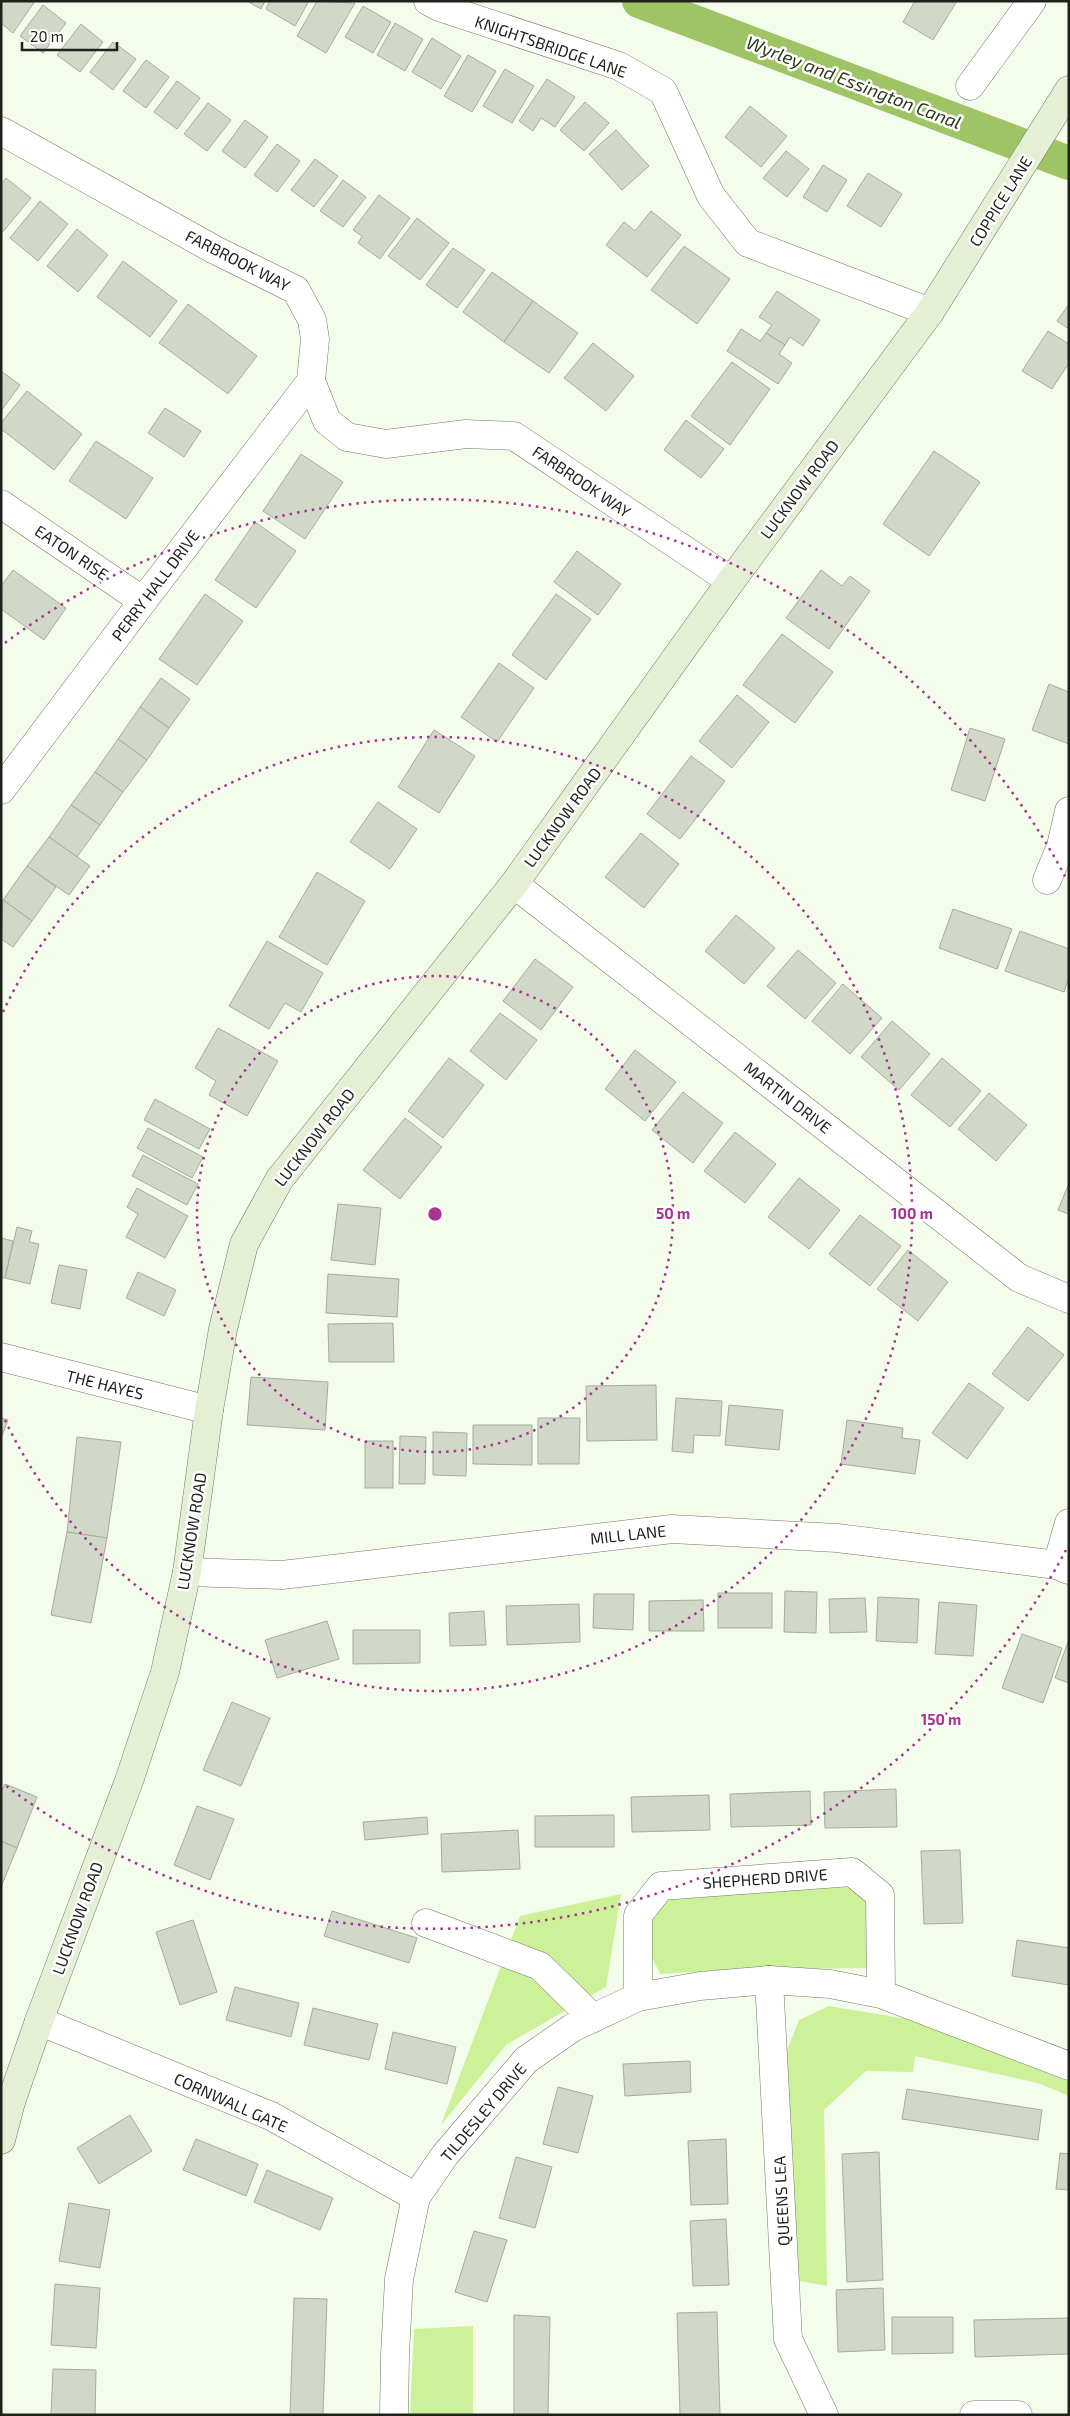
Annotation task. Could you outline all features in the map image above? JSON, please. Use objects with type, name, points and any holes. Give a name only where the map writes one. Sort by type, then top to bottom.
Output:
[{"type":"street","name":"KNIGHTSBRIDGE LANE","points":[[428,1],[439,7],[619,66],[663,91],[711,196],[748,243],[930,312]]},
{"type":"street","points":[[970,86],[1032,1]]},
{"type":"street","name":"COPPICE LANE","points":[[930,312],[1068,91]]},
{"type":"street","name":"FARBROOK WAY","points":[[1,131],[215,250],[296,290],[312,320],[315,339],[311,382],[327,421],[347,438],[386,444],[466,434],[514,436],[731,581]]},
{"type":"street","name":"LUCKNOW ROAD","points":[[1,2140],[11,2102],[39,2021],[130,1778],[165,1672],[187,1572],[208,1410],[223,1329],[244,1244],[279,1180],[514,884],[731,581],[930,312]]},
{"type":"street","name":"PERRY HALL DRIVE","points":[[1,790],[142,601],[311,382]]},
{"type":"street","name":"EATON RISE","points":[[1,504],[142,601]]},
{"type":"street","points":[[1047,880],[1065,847],[1069,811]]},
{"type":"street","name":"MARTIN DRIVE","points":[[514,884],[1019,1278],[1069,1299]]},
{"type":"street","name":"THE HAYES","points":[[1,1357],[208,1410]]},
{"type":"street","points":[[1063,1568],[1069,1523]]},
{"type":"street","name":"MILL LANE","points":[[187,1572],[282,1575],[672,1529],[837,1538],[1063,1568]]},
{"type":"street","name":"SHEPHERD DRIVE","points":[[638,1997],[638,1915],[661,1886],[852,1872],[880,1895],[881,1994]]},
{"type":"street","points":[[426,1923],[540,1966],[594,2018]]},
{"type":"street","points":[[769,1980],[830,1984],[881,1994],[1069,2066]]},
{"type":"street","name":"TILDESLEY DRIVE","points":[[394,2415],[394,2355],[399,2278],[416,2197],[445,2155],[526,2060],[572,2028],[638,1997],[700,1986],[769,1980]]},
{"type":"street","name":"QUEENS LEA","points":[[769,1980],[788,2339],[824,2415]]},
{"type":"street","name":"CORNWALL GATE","points":[[39,2021],[271,2116],[416,2197]]},
{"type":"street","points":[[974,2415],[1018,2415]]},
{"type":"green space","points":[[853,1887],[869,1901],[870,1968],[727,1970],[660,1974],[650,1953],[652,1921],[668,1894]]},
{"type":"green space","points":[[621,1894],[606,1987],[506,2045],[441,2125],[520,1916]]},
{"type":"green space","points":[[829,2006],[919,2021],[1069,2082],[1069,2096],[1038,2083],[915,2056],[913,2072],[866,2071],[824,2110],[827,2286],[794,2280],[786,2053],[799,2020]]},
{"type":"green space","points":[[473,2326],[473,2415],[410,2415],[414,2329]]},
{"type":"building","points":[[1,1],[35,1],[13,33],[1,23]]},
{"type":"building","points":[[247,1],[265,1],[261,9]]},
{"type":"building","points":[[270,1],[309,1],[295,26],[266,9]]},
{"type":"building","points":[[317,1],[355,3],[326,53],[297,36]]},
{"type":"building","points":[[915,1],[957,1],[933,40],[903,22]]},
{"type":"building","points":[[43,5],[66,23],[43,53],[20,36]]},
{"type":"building","points":[[363,6],[391,22],[373,53],[345,37]]},
{"type":"building","points":[[395,23],[423,39],[405,71],[377,55]]},
{"type":"building","points":[[81,24],[103,42],[80,72],[57,55]]},
{"type":"building","points":[[432,38],[461,56],[441,89],[412,72]]},
{"type":"building","points":[[113,42],[136,59],[113,90],[90,72]]},
{"type":"building","points":[[468,55],[496,71],[472,112],[444,96]]},
{"type":"building","points":[[146,60],[169,77],[146,108],[123,91]]},
{"type":"building","points":[[505,69],[534,86],[512,123],[483,106]]},
{"type":"building","points":[[547,79],[575,97],[555,127],[541,118],[533,131],[519,121]]},
{"type":"building","points":[[177,81],[200,98],[177,129],[154,112]]},
{"type":"building","points":[[585,102],[609,123],[584,151],[560,130]]},
{"type":"building","points":[[208,103],[231,120],[207,151],[184,134]]},
{"type":"building","points":[[750,106],[787,136],[761,167],[725,137]]},
{"type":"building","points":[[245,120],[268,137],[245,168],[222,151]]},
{"type":"building","points":[[616,130],[649,166],[622,190],[589,154]]},
{"type":"building","points":[[277,144],[300,161],[277,192],[254,175]]},
{"type":"building","points":[[786,151],[809,169],[787,197],[763,178]]},
{"type":"building","points":[[315,159],[338,176],[314,207],[291,190]]},
{"type":"building","points":[[823,165],[847,180],[827,212],[803,197]]},
{"type":"building","points":[[868,173],[902,194],[881,227],[847,206]]},
{"type":"building","points":[[6,178],[31,198],[1,234],[1,184]]},
{"type":"building","points":[[343,180],[366,197],[343,227],[320,211]]},
{"type":"building","points":[[379,195],[410,218],[380,259],[358,243],[362,236],[353,230]]},
{"type":"building","points":[[40,201],[68,224],[38,261],[10,238]]},
{"type":"building","points":[[651,211],[681,235],[647,277],[606,245],[624,222],[635,231]]},
{"type":"building","points":[[417,218],[449,243],[420,280],[388,256]]},
{"type":"building","points":[[77,229],[108,255],[78,292],[47,266]]},
{"type":"building","points":[[684,246],[730,279],[697,324],[651,290]]},
{"type":"building","points":[[453,248],[485,270],[457,308],[426,285]]},
{"type":"building","points":[[123,261],[177,301],[150,337],[97,297]]},
{"type":"building","points":[[492,272],[533,301],[504,342],[463,312]]},
{"type":"building","points":[[777,291],[820,320],[803,346],[790,337],[785,345],[766,333],[772,325],[759,317]]},
{"type":"building","points":[[533,301],[578,333],[549,373],[504,342]]},
{"type":"building","points":[[188,304],[257,356],[228,394],[159,343]]},
{"type":"building","points":[[1069,304],[1069,329],[1057,321]]},
{"type":"building","points":[[741,329],[760,341],[766,333],[785,345],[779,354],[792,363],[778,384],[727,351]]},
{"type":"building","points":[[1048,331],[1069,344],[1069,363],[1052,389],[1022,371]]},
{"type":"building","points":[[593,343],[634,376],[606,411],[564,378]]},
{"type":"building","points":[[732,362],[770,389],[730,445],[691,416]]},
{"type":"building","points":[[1,371],[20,385],[1,411]]},
{"type":"building","points":[[27,391],[82,434],[54,470],[1,429],[1,423]]},
{"type":"building","points":[[165,408],[201,431],[184,457],[148,433]]},
{"type":"building","points":[[686,420],[724,449],[701,478],[664,450]]},
{"type":"building","points":[[96,441],[153,478],[126,519],[69,481]]},
{"type":"building","points":[[934,451],[980,482],[929,556],[883,524]]},
{"type":"building","points":[[301,454],[343,482],[305,539],[263,511]]},
{"type":"building","points":[[255,522],[296,551],[256,608],[215,580]]},
{"type":"building","points":[[577,551],[621,584],[598,615],[554,582]]},
{"type":"building","points":[[13,570],[66,608],[44,640],[1,609],[1,586]]},
{"type":"building","points":[[821,570],[842,586],[850,576],[870,591],[829,649],[786,618]]},
{"type":"building","points":[[205,594],[243,621],[197,685],[159,659]]},
{"type":"building","points":[[556,594],[591,619],[546,680],[512,655]]},
{"type":"building","points":[[782,634],[833,672],[795,723],[743,685]]},
{"type":"building","points":[[499,663],[534,688],[497,742],[461,717]]},
{"type":"building","points":[[161,678],[190,699],[169,728],[140,707]]},
{"type":"building","points":[[1049,684],[1069,692],[1069,744],[1032,730]]},
{"type":"building","points":[[737,695],[769,722],[732,768],[699,741]]},
{"type":"building","points":[[140,707],[169,728],[147,760],[118,739]]},
{"type":"building","points":[[970,728],[1005,739],[985,801],[951,790]]},
{"type":"building","points":[[434,730],[475,756],[439,813],[398,787]]},
{"type":"building","points":[[118,739],[147,760],[123,792],[95,772]]},
{"type":"building","points":[[691,756],[725,781],[680,839],[647,814]]},
{"type":"building","points":[[95,772],[123,792],[100,825],[71,805]]},
{"type":"building","points":[[378,802],[417,829],[390,869],[350,842]]},
{"type":"building","points":[[71,805],[100,825],[77,857],[49,837]]},
{"type":"building","points":[[641,833],[679,864],[644,908],[605,877]]},
{"type":"building","points":[[49,837],[90,866],[69,895],[27,866]]},
{"type":"building","points":[[27,866],[56,887],[32,921],[3,900]]},
{"type":"building","points":[[317,872],[365,901],[327,965],[279,937]]},
{"type":"building","points":[[3,900],[32,921],[13,947],[1,939]]},
{"type":"building","points":[[953,909],[1012,929],[997,969],[939,948]]},
{"type":"building","points":[[736,915],[775,948],[744,984],[705,951]]},
{"type":"building","points":[[1020,931],[1069,949],[1069,977],[1064,992],[1005,971]]},
{"type":"building","points":[[267,941],[323,973],[301,1012],[285,1003],[269,1029],[229,1006]]},
{"type":"building","points":[[798,950],[836,983],[805,1019],[767,986]]},
{"type":"building","points":[[535,959],[573,987],[541,1030],[503,1001]]},
{"type":"building","points":[[843,984],[882,1018],[850,1054],[812,1021]]},
{"type":"building","points":[[500,1013],[537,1040],[506,1080],[470,1051]]},
{"type":"building","points":[[892,1021],[930,1054],[899,1090],[861,1057]]},
{"type":"building","points":[[218,1028],[278,1061],[247,1116],[209,1095],[216,1081],[195,1068]]},
{"type":"building","points":[[635,1050],[676,1082],[645,1121],[605,1089]]},
{"type":"building","points":[[449,1058],[484,1085],[443,1138],[408,1111]]},
{"type":"building","points":[[942,1058],[981,1091],[950,1127],[911,1095]]},
{"type":"building","points":[[683,1092],[723,1123],[693,1163],[652,1130]]},
{"type":"building","points":[[989,1093],[1027,1125],[996,1161],[958,1129]]},
{"type":"building","points":[[155,1099],[210,1129],[199,1149],[144,1120]]},
{"type":"building","points":[[405,1118],[442,1147],[400,1199],[363,1170]]},
{"type":"building","points":[[148,1128],[203,1157],[192,1178],[137,1148]]},
{"type":"building","points":[[735,1132],[776,1164],[745,1203],[704,1171]]},
{"type":"building","points":[[143,1155],[198,1184],[187,1205],[132,1176]]},
{"type":"building","points":[[799,1178],[840,1210],[809,1249],[768,1217]]},
{"type":"building","points":[[1069,1183],[1069,1214],[1058,1210]]},
{"type":"building","points":[[137,1188],[188,1216],[165,1258],[126,1237],[138,1214],[127,1207]]},
{"type":"building","points":[[338,1204],[381,1208],[375,1265],[331,1260]]},
{"type":"building","points":[[860,1215],[901,1246],[870,1286],[829,1254]]},
{"type":"building","points":[[17,1227],[32,1231],[29,1242],[39,1244],[30,1284],[5,1278]]},
{"type":"building","points":[[1,1238],[13,1241],[5,1278],[1,1277]]},
{"type":"building","points":[[908,1250],[948,1282],[918,1321],[877,1289]]},
{"type":"building","points":[[59,1265],[87,1270],[80,1309],[51,1303]]},
{"type":"building","points":[[138,1272],[176,1290],[164,1316],[126,1298]]},
{"type":"building","points":[[328,1274],[399,1279],[397,1317],[326,1313]]},
{"type":"building","points":[[393,1323],[394,1362],[329,1362],[328,1324]]},
{"type":"building","points":[[1028,1327],[1064,1355],[1028,1401],[992,1374]]},
{"type":"building","points":[[251,1377],[328,1382],[325,1430],[247,1425]]},
{"type":"building","points":[[969,1383],[1004,1408],[967,1459],[932,1433]]},
{"type":"building","points":[[656,1385],[657,1440],[587,1441],[586,1386]]},
{"type":"building","points":[[676,1398],[722,1401],[720,1436],[694,1435],[693,1453],[672,1451]]},
{"type":"building","points":[[729,1405],[783,1410],[779,1450],[725,1445]]},
{"type":"building","points":[[1,1418],[8,1420],[1,1438]]},
{"type":"building","points":[[538,1418],[580,1418],[579,1464],[538,1464]]},
{"type":"building","points":[[847,1420],[903,1428],[902,1438],[920,1440],[915,1474],[841,1464]]},
{"type":"building","points":[[473,1425],[532,1425],[532,1465],[473,1464]]},
{"type":"building","points":[[433,1432],[467,1433],[466,1476],[433,1475]]},
{"type":"building","points":[[400,1436],[426,1437],[425,1484],[399,1484]]},
{"type":"building","points":[[77,1437],[121,1442],[107,1538],[67,1532]]},
{"type":"building","points":[[365,1441],[393,1441],[393,1488],[365,1488]]},
{"type":"building","points":[[67,1532],[107,1538],[91,1623],[51,1615]]},
{"type":"building","points":[[785,1591],[817,1592],[816,1633],[784,1632]]},
{"type":"building","points":[[718,1593],[772,1593],[772,1628],[718,1628]]},
{"type":"building","points":[[594,1594],[634,1594],[633,1630],[593,1628]]},
{"type":"building","points":[[878,1597],[919,1599],[917,1643],[876,1641]]},
{"type":"building","points":[[865,1598],[867,1632],[830,1633],[829,1599]]},
{"type":"building","points":[[703,1600],[704,1631],[649,1631],[649,1601]]},
{"type":"building","points":[[939,1602],[977,1605],[973,1656],[935,1654]]},
{"type":"building","points":[[579,1604],[580,1642],[507,1645],[506,1606]]},
{"type":"building","points":[[484,1611],[486,1645],[450,1646],[449,1613]]},
{"type":"building","points":[[327,1621],[339,1659],[277,1678],[265,1640]]},
{"type":"building","points":[[353,1630],[420,1630],[420,1663],[353,1664]]},
{"type":"building","points":[[1022,1634],[1062,1648],[1043,1703],[1002,1688]]},
{"type":"building","points":[[1069,1639],[1069,1683],[1055,1678]]},
{"type":"building","points":[[232,1702],[270,1718],[241,1786],[203,1770]]},
{"type":"building","points":[[5,1784],[37,1797],[17,1848],[1,1841],[1,1792]]},
{"type":"building","points":[[896,1789],[897,1827],[825,1828],[824,1792]]},
{"type":"building","points":[[810,1791],[811,1825],[731,1827],[730,1794]]},
{"type":"building","points":[[709,1795],[710,1830],[632,1832],[631,1797]]},
{"type":"building","points":[[197,1806],[234,1819],[210,1880],[174,1865]]},
{"type":"building","points":[[614,1815],[614,1847],[535,1847],[535,1816]]},
{"type":"building","points":[[427,1817],[428,1834],[365,1840],[363,1822]]},
{"type":"building","points":[[518,1830],[520,1869],[442,1872],[441,1834]]},
{"type":"building","points":[[1,1841],[17,1848],[1,1887]]},
{"type":"building","points":[[960,1850],[963,1923],[924,1924],[921,1851]]},
{"type":"building","points":[[332,1911],[417,1938],[409,1963],[324,1936]]},
{"type":"building","points":[[193,1920],[217,1992],[180,2005],[156,1932]]},
{"type":"building","points":[[1017,1940],[1069,1948],[1069,1985],[1012,1976]]},
{"type":"building","points":[[235,1987],[299,2003],[291,2037],[226,2020]]},
{"type":"building","points":[[313,2008],[378,2024],[369,2060],[304,2045]]},
{"type":"building","points":[[393,2032],[456,2047],[447,2084],[385,2069]]},
{"type":"building","points":[[690,2061],[691,2092],[625,2096],[623,2064]]},
{"type":"building","points":[[558,2087],[593,2096],[578,2153],[543,2144]]},
{"type":"building","points":[[907,2089],[1042,2110],[1038,2140],[902,2119]]},
{"type":"building","points":[[130,2115],[152,2151],[99,2184],[77,2148]]},
{"type":"building","points":[[196,2139],[258,2164],[246,2196],[183,2170]]},
{"type":"building","points":[[726,2139],[728,2204],[691,2205],[688,2141]]},
{"type":"building","points":[[879,2152],[883,2280],[847,2282],[842,2154]]},
{"type":"building","points":[[1060,2153],[1069,2154],[1069,2190],[1056,2189]]},
{"type":"building","points":[[516,2157],[552,2167],[535,2228],[499,2218]]},
{"type":"building","points":[[267,2170],[333,2198],[320,2230],[254,2202]]},
{"type":"building","points":[[69,2203],[110,2210],[100,2268],[59,2261]]},
{"type":"building","points":[[726,2219],[729,2285],[693,2286],[690,2221]]},
{"type":"building","points":[[474,2231],[507,2240],[487,2302],[455,2292]]},
{"type":"building","points":[[55,2284],[100,2288],[96,2348],[51,2345]]},
{"type":"building","points":[[883,2288],[885,2350],[838,2352],[836,2290]]},
{"type":"building","points":[[294,2298],[327,2299],[323,2415],[290,2415]]},
{"type":"building","points":[[717,2312],[720,2415],[680,2415],[677,2313]]},
{"type":"building","points":[[514,2315],[550,2317],[548,2415],[514,2415]]},
{"type":"building","points":[[892,2317],[953,2317],[953,2353],[892,2354]]},
{"type":"building","points":[[1069,2318],[1069,2354],[975,2357],[974,2320]]},
{"type":"building","points":[[53,2369],[96,2370],[95,2415],[51,2415]]},
{"type":"waterway","name":"Wyrley and Essington Canal","points":[[639,1],[1069,163]]}]
